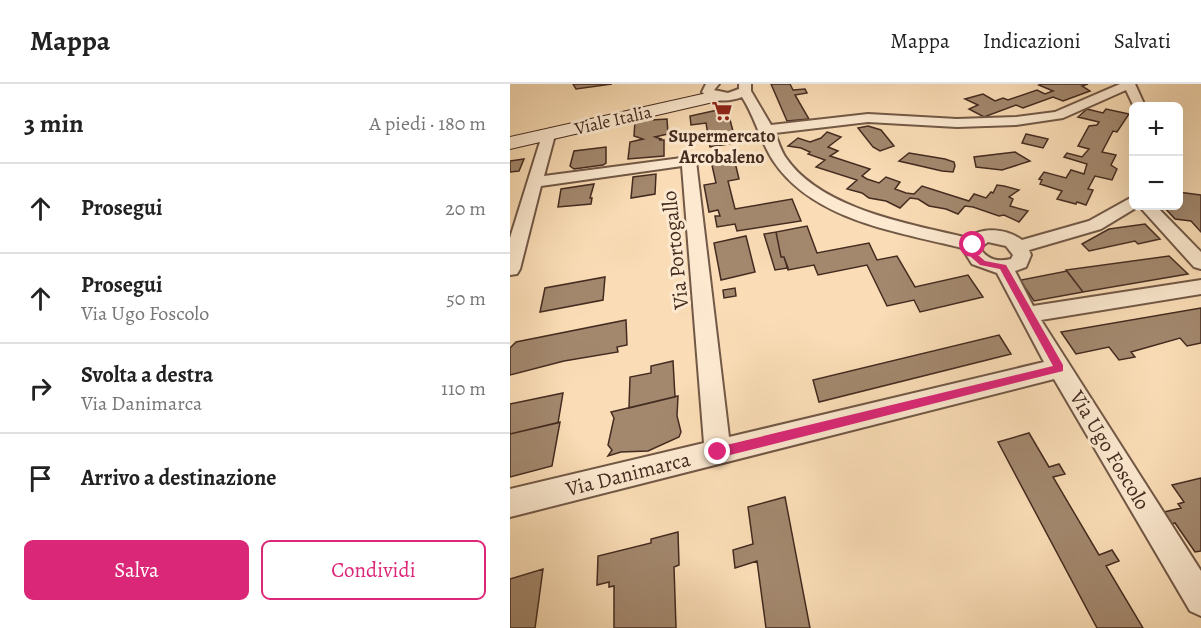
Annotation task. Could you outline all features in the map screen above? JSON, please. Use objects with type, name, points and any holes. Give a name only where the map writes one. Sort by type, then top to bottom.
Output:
[{"type":"street","points":[[767,130],[868,118],[957,123],[1016,121],[1058,115],[1128,85],[1137,102]]},
{"type":"street","points":[[712,90],[729,97],[745,88],[781,162],[799,180],[825,199],[862,216],[973,245]]},
{"type":"street","name":"Viale Italia","points":[[510,143],[548,135],[712,90]]},
{"type":"street","name":"Viale Italia","points":[[510,136],[655,105],[712,90]]},
{"type":"street","points":[[510,269],[515,234],[535,182],[548,135]]},
{"type":"street","name":"Via Portogallo","points":[[535,182],[689,161],[718,452]]},
{"type":"street","points":[[1019,247],[1095,225],[1129,207]]},
{"type":"street","points":[[1151,210],[1201,263]]},
{"type":"street","points":[[985,236],[998,236],[1010,240],[1019,247],[1022,255],[1019,262],[1003,267],[982,263],[974,256],[973,245],[985,236]]},
{"type":"street","name":"Via Ugo Foscolo","points":[[1003,267],[1027,315],[1198,588]]},
{"type":"street","points":[[1027,315],[1201,287]]},
{"type":"street","name":"Via Danimarca","points":[[510,503],[1060,368]]},
{"type":"building","points":[[573,84],[612,84],[576,89]]},
{"type":"building","points":[[771,84],[790,84],[793,90],[805,89],[807,93],[795,95],[809,119],[787,121]]},
{"type":"building","points":[[1042,84],[1088,84],[1082,86],[1090,91],[1063,101],[1053,97],[1023,108],[1016,105],[984,117],[969,109],[978,105],[965,99],[983,94],[995,101],[1003,98],[1008,100],[1037,90],[1045,94],[1053,91],[1039,85]]},
{"type":"building","points":[[727,108],[736,143],[710,147],[706,123],[691,125],[690,116]]},
{"type":"building","points":[[1087,109],[1103,113],[1106,109],[1129,114],[1117,132],[1113,131],[1102,152],[1116,155],[1111,165],[1117,169],[1112,180],[1095,176],[1088,189],[1093,190],[1086,205],[1057,199],[1062,191],[1040,184],[1042,180],[1039,179],[1044,172],[1066,178],[1071,170],[1084,174],[1087,164],[1064,157],[1067,153],[1082,157],[1089,149],[1078,146],[1089,126],[1097,125],[1099,122],[1078,117]]},
{"type":"building","points":[[667,119],[668,134],[655,137],[664,140],[664,156],[628,159],[630,142],[643,139],[634,136],[635,121]]},
{"type":"building","points":[[868,126],[881,130],[894,146],[880,151],[873,147],[858,128]]},
{"type":"building","points":[[827,132],[841,137],[828,147],[838,151],[830,156],[870,169],[862,176],[867,179],[879,183],[886,177],[900,182],[895,189],[906,193],[914,194],[922,186],[969,201],[974,194],[986,198],[991,192],[993,193],[997,185],[1004,186],[1019,190],[1009,197],[1013,199],[1010,206],[1028,211],[1019,222],[1004,215],[999,216],[973,207],[965,206],[958,214],[929,206],[918,199],[910,198],[900,208],[886,201],[869,198],[862,193],[847,189],[857,180],[816,167],[825,160],[808,154],[810,152],[801,148],[788,146],[798,138],[810,142],[821,138]]},
{"type":"building","points":[[1026,134],[1048,139],[1043,148],[1022,143]]},
{"type":"building","points":[[606,147],[606,163],[603,165],[574,169],[570,166],[574,151]]},
{"type":"building","points":[[1015,152],[1030,161],[1002,170],[976,167],[974,157]]},
{"type":"building","points":[[909,153],[954,162],[953,172],[899,161]]},
{"type":"building","points":[[734,158],[739,179],[728,181],[735,209],[792,199],[801,221],[737,231],[735,224],[717,227],[715,216],[720,216],[718,210],[709,212],[704,185],[716,183],[711,161]]},
{"type":"building","points":[[524,159],[519,171],[510,172],[510,161]]},
{"type":"building","points":[[656,174],[655,194],[631,198],[633,177]]},
{"type":"building","points":[[594,184],[590,198],[592,198],[591,204],[558,207],[561,189]]},
{"type":"building","points":[[1183,193],[1201,195],[1201,232],[1191,221],[1175,219],[1167,210],[1183,210]]},
{"type":"building","points":[[1145,224],[1160,239],[1138,244],[1135,241],[1089,251],[1082,244],[1109,229]]},
{"type":"building","points":[[807,226],[817,253],[869,243],[877,260],[897,256],[915,287],[968,275],[983,297],[920,312],[914,300],[887,306],[867,265],[818,275],[814,265],[788,270],[784,257],[781,257],[776,232]]},
{"type":"building","points":[[776,232],[781,257],[784,257],[788,268],[775,270],[764,234]]},
{"type":"building","points":[[746,236],[755,272],[721,280],[714,243]]},
{"type":"building","points":[[1169,256],[1188,274],[1083,292],[1066,270]]},
{"type":"building","points":[[1067,271],[1083,292],[1034,301],[1021,280]]},
{"type":"building","points":[[605,277],[603,300],[540,312],[545,288]]},
{"type":"building","points":[[735,288],[736,296],[724,298],[723,290]]},
{"type":"building","points":[[1201,308],[1201,343],[1187,346],[1180,338],[1131,352],[1135,357],[1119,360],[1109,347],[1076,354],[1061,332]]},
{"type":"building","points":[[626,320],[627,345],[617,347],[618,352],[564,361],[510,375],[510,348],[516,342]]},
{"type":"building","points":[[999,335],[1011,354],[819,402],[813,380]]},
{"type":"building","points":[[673,361],[675,397],[629,408],[630,377],[651,373],[651,366]]},
{"type":"building","points":[[563,393],[558,423],[510,434],[510,404]]},
{"type":"building","points":[[678,396],[677,416],[681,432],[679,437],[648,451],[621,452],[608,456],[612,450],[608,445],[614,418],[611,412]]},
{"type":"building","points":[[560,422],[552,466],[510,477],[510,434]]},
{"type":"building","points":[[1029,433],[1049,467],[1059,464],[1065,474],[1053,477],[1099,555],[1112,550],[1119,561],[1106,566],[1143,628],[1097,628],[998,442]]},
{"type":"building","points":[[1201,478],[1201,551],[1195,552],[1175,523],[1172,524],[1164,512],[1181,508],[1178,504],[1184,502],[1172,485]]},
{"type":"building","points":[[785,497],[810,628],[766,628],[757,561],[735,568],[733,550],[753,544],[748,507]]},
{"type":"building","points":[[678,532],[679,565],[674,567],[676,628],[614,628],[614,586],[609,587],[609,582],[597,585],[598,556],[651,543],[651,539]]},
{"type":"building","points":[[543,569],[535,628],[510,628],[510,579]]},
{"type":"place","name":"Supermercato Arcobaleno","points":[[722,111]]},
{"type":"route","points":[[718,452],[1060,368],[1027,315],[1003,267],[982,263],[974,256],[973,245]]}]
